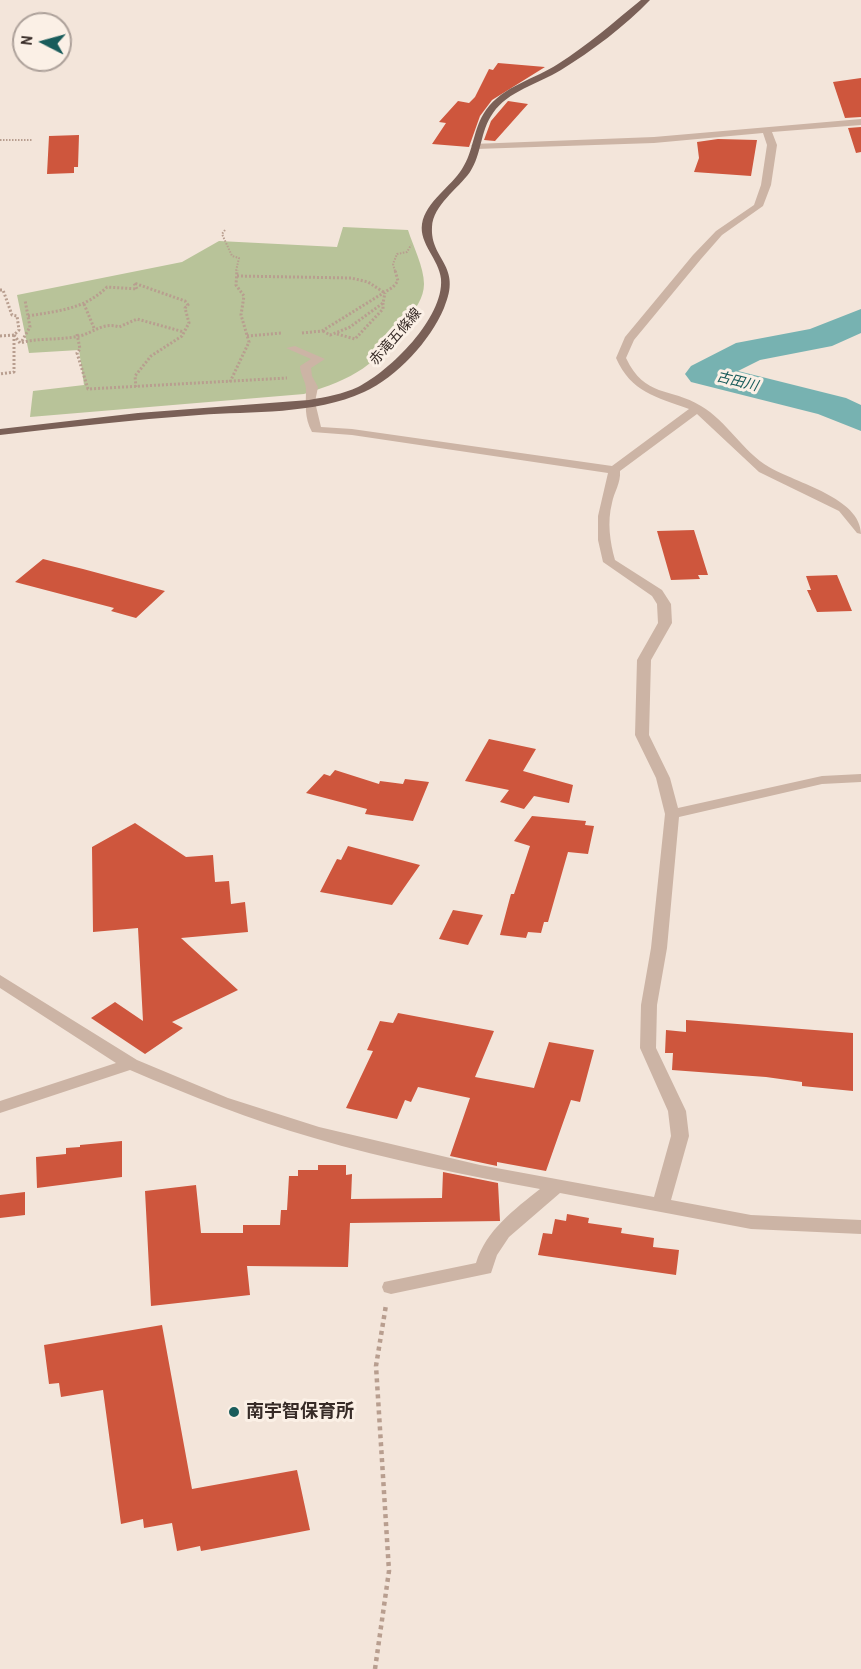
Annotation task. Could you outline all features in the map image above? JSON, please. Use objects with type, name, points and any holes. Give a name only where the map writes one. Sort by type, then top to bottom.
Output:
[{"type":"main road","name":"赤滝五條線","points":[[0,432],[124,417],[309,402],[360,390],[382,378],[431,323],[446,292],[443,268],[426,234],[429,216],[466,171],[484,117],[506,96],[561,66],[606,34],[646,0]]},
{"type":"street","points":[[476,146],[654,140],[767,132],[861,122]]},
{"type":"street","points":[[767,132],[772,145],[766,185],[758,206],[719,233],[697,257],[629,339],[621,358],[628,373],[649,391],[697,408],[763,469],[843,508],[861,530]]},
{"type":"street","points":[[291,348],[320,359],[305,366],[306,376],[312,387],[309,402],[316,430],[352,432],[614,470],[697,408]]},
{"type":"street","points":[[614,470],[616,480],[606,502],[604,542],[609,562],[657,593],[664,604],[665,623],[644,660],[642,735],[663,778],[672,814],[659,948],[649,1005],[648,1048],[677,1111],[680,1136],[661,1205]]},
{"type":"street","points":[[672,814],[812,782],[861,778]]},
{"type":"street","points":[[0,980],[131,1065],[222,1102],[317,1133],[480,1171],[751,1222],[861,1227]]},
{"type":"street","points":[[0,1107],[131,1065]]},
{"type":"street","points":[[391,1287],[484,1268],[486,1256],[500,1234],[557,1185]]},
{"type":"path","points":[[0,140],[33,140]]},
{"type":"path","points":[[225,230],[222,234],[232,256],[239,258],[240,262],[236,267],[234,280],[239,292],[244,296],[239,310],[249,342],[246,353],[240,358],[230,382]]},
{"type":"path","points":[[247,336],[322,331],[385,293],[398,281],[393,264],[397,254],[407,252],[409,245],[430,242]]},
{"type":"path","points":[[236,276],[351,278],[368,282],[385,293]]},
{"type":"path","points":[[28,316],[75,308],[96,298],[107,287],[137,289],[134,283],[185,301],[189,323],[184,332],[178,340],[151,356],[135,376],[136,387]]},
{"type":"path","points":[[0,290],[3,290],[12,315],[17,316],[19,330],[14,335],[0,336]]},
{"type":"path","points":[[336,334],[355,339],[383,309],[385,293]]},
{"type":"path","points":[[22,341],[30,327],[26,300]]},
{"type":"path","points":[[322,331],[330,335],[336,334],[383,303]]},
{"type":"path","points":[[84,304],[94,328]]},
{"type":"path","points":[[14,335],[20,343],[73,337],[77,334],[91,332],[94,328],[113,325],[119,327],[137,319],[184,332]]},
{"type":"path","points":[[77,334],[80,349],[77,352],[88,390],[306,376]]},
{"type":"path","points":[[0,374],[14,372],[14,335]]},
{"type":"path","points":[[375,1669],[389,1571],[376,1366],[391,1287]]},
{"type":"green space","points":[[343,227],[408,230],[424,277],[422,294],[418,303],[396,336],[375,359],[350,376],[304,394],[30,417],[33,391],[84,385],[79,350],[29,353],[17,295],[182,262],[219,241],[337,247]]},
{"type":"building","points":[[498,63],[545,67],[492,100],[480,116],[469,147],[432,144],[446,123],[439,122],[458,101],[469,103],[475,97],[489,69],[493,70]]},
{"type":"building","points":[[861,78],[861,117],[845,118],[833,82]]},
{"type":"building","points":[[508,101],[528,104],[495,141],[484,140],[491,121]]},
{"type":"building","points":[[861,127],[861,152],[856,153],[848,128]]},
{"type":"building","points":[[79,135],[78,167],[74,167],[74,173],[47,174],[49,136]]},
{"type":"building","points":[[718,139],[757,140],[751,176],[694,172],[699,158],[697,142]]},
{"type":"building","points":[[694,530],[708,575],[698,575],[700,579],[671,580],[657,531]]},
{"type":"building","points":[[43,559],[165,591],[136,618],[111,611],[114,608],[15,582]]},
{"type":"building","points":[[837,575],[852,611],[817,612],[807,590],[811,590],[806,576]]},
{"type":"building","points":[[489,739],[536,749],[523,771],[573,785],[569,803],[534,796],[524,809],[500,802],[509,790],[465,781]]},
{"type":"building","points":[[335,770],[379,784],[380,781],[403,784],[405,779],[429,782],[413,821],[365,814],[367,809],[306,793],[324,774],[330,776]]},
{"type":"building","points":[[532,816],[586,821],[585,825],[594,826],[588,854],[568,852],[548,922],[544,922],[541,933],[528,932],[526,938],[500,935],[511,894],[514,894],[530,846],[514,841]]},
{"type":"building","points":[[135,823],[186,857],[213,855],[215,882],[229,881],[231,904],[245,902],[248,932],[181,938],[238,990],[172,1022],[183,1028],[145,1054],[91,1018],[115,1002],[143,1021],[138,928],[93,932],[92,847]]},
{"type":"building","points":[[348,846],[420,865],[392,905],[320,892],[337,859],[341,860]]},
{"type":"building","points":[[453,910],[483,915],[468,945],[439,939]]},
{"type":"building","points":[[398,1013],[494,1031],[475,1077],[534,1088],[549,1042],[594,1050],[580,1102],[571,1100],[546,1171],[497,1162],[497,1166],[450,1156],[470,1098],[418,1087],[411,1102],[405,1100],[397,1119],[346,1108],[373,1051],[367,1050],[380,1021],[393,1023]]},
{"type":"building","points":[[686,1020],[853,1033],[853,1091],[802,1086],[802,1082],[766,1077],[672,1070],[673,1053],[665,1053],[666,1030],[686,1032]]},
{"type":"building","points":[[122,1141],[122,1177],[37,1188],[36,1157],[66,1154],[66,1148],[80,1147],[80,1145]]},
{"type":"building","points":[[318,1165],[346,1165],[346,1175],[352,1174],[351,1199],[442,1198],[443,1172],[498,1183],[500,1221],[350,1223],[348,1267],[247,1266],[250,1295],[151,1306],[145,1191],[196,1185],[201,1233],[243,1233],[243,1225],[280,1225],[281,1210],[287,1210],[289,1176],[298,1176],[298,1170],[318,1170]]},
{"type":"building","points":[[25,1192],[25,1215],[0,1218],[0,1195]]},
{"type":"building","points":[[567,1214],[589,1218],[588,1223],[622,1228],[621,1233],[654,1238],[653,1247],[679,1250],[676,1275],[538,1255],[543,1233],[552,1234],[555,1219],[566,1221]]},
{"type":"building","points":[[162,1325],[192,1489],[297,1470],[310,1530],[201,1551],[200,1546],[177,1551],[172,1523],[144,1528],[143,1519],[121,1524],[103,1390],[61,1397],[59,1383],[49,1384],[44,1345]]},
{"type":"waterway","name":"古田川","points":[[861,320],[819,338],[749,351],[704,374],[832,406],[861,419]]},
{"type":"place","name":"南宇智保育所","points":[[234,1412]]}]
